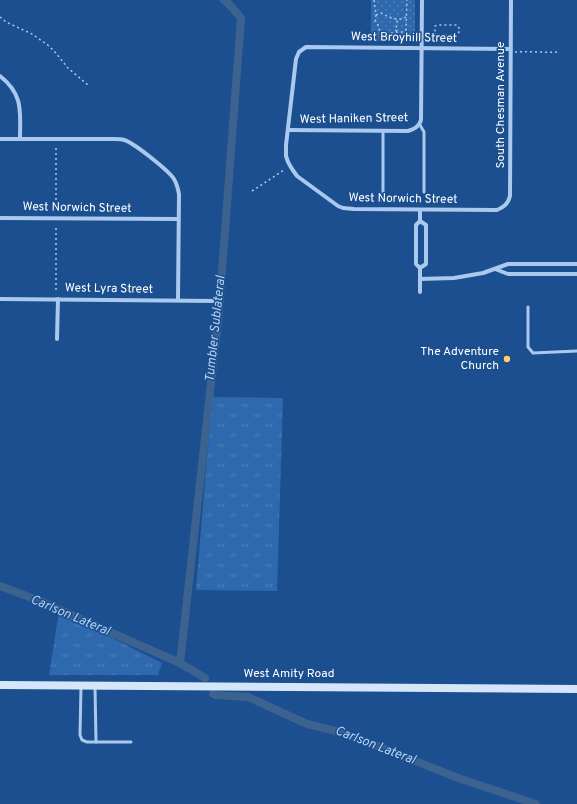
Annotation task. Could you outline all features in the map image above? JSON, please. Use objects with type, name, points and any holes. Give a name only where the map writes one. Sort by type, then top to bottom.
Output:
[{"type":"main road","name":"West Amity Road","points":[[0,685],[577,689]]},
{"type":"street","points":[[420,125],[422,0]]},
{"type":"street","name":"South Chesman Avenue","points":[[504,207],[509,201],[510,196],[512,50],[511,0]]},
{"type":"street","name":"West Broyhill Street","points":[[288,130],[296,59],[299,52],[306,47],[512,50]]},
{"type":"street","points":[[0,76],[8,82],[17,95],[20,108],[20,139]]},
{"type":"street","name":"West Haniken Street","points":[[288,130],[408,131],[420,125]]},
{"type":"street","name":"West Norwich Street","points":[[288,130],[286,156],[292,169],[297,176],[333,203],[343,208],[497,210],[504,207]]},
{"type":"street","points":[[0,139],[124,140],[134,144],[168,172],[174,178],[179,194],[178,300]]},
{"type":"street","points":[[420,210],[420,221],[416,226],[416,264],[420,268],[420,292]]},
{"type":"street","name":"West Norwich Street","points":[[0,218],[178,219]]},
{"type":"street","points":[[420,221],[426,225],[426,264],[420,268]]},
{"type":"street","points":[[420,279],[454,278],[483,273],[508,264],[577,264]]},
{"type":"street","points":[[495,268],[508,274],[577,274]]},
{"type":"street","name":"West Lyra Street","points":[[0,299],[217,301]]},
{"type":"street","points":[[57,340],[58,299]]},
{"type":"lane","points":[[420,125],[424,132],[424,192]]},
{"type":"lane","points":[[383,131],[383,192]]},
{"type":"lane","points":[[528,307],[528,346],[533,352],[577,351]]},
{"type":"lane","points":[[81,685],[82,740],[96,742],[131,742]]},
{"type":"lane","points":[[94,685],[96,742]]},
{"type":"path","points":[[374,0],[376,15],[374,20],[381,33],[385,34],[403,32],[406,30],[407,0]]},
{"type":"path","points":[[376,15],[381,13],[397,20],[403,19],[407,16]]},
{"type":"path","points":[[0,17],[6,22],[32,34],[49,46],[71,71],[88,85]]},
{"type":"path","points":[[397,20],[395,30],[397,32]]},
{"type":"path","points":[[457,25],[460,32],[454,35],[438,36],[435,34],[435,26],[457,25]]},
{"type":"path","points":[[454,35],[454,40]]},
{"type":"path","points":[[512,50],[548,53],[559,52]]},
{"type":"path","points":[[56,147],[56,210]]},
{"type":"path","points":[[252,191],[284,170]]},
{"type":"path","points":[[56,227],[56,290]]},
{"type":"green space","points":[[371,0],[415,0],[415,38],[409,41],[371,41]]},
{"type":"green space","points":[[212,397],[283,398],[277,591],[196,590]]},
{"type":"green space","points":[[59,611],[162,663],[158,675],[49,675]]},
{"type":"waterway","name":"Tumbler Sublateral","points":[[180,663],[219,311],[241,18],[224,0]]},
{"type":"waterway","name":"Carlson Lateral","points":[[0,586],[40,601],[180,663],[205,678]]},
{"type":"waterway","name":"Carlson Lateral","points":[[213,694],[248,697],[307,724],[344,733],[461,779],[536,804]]},
{"type":"place","name":"The Adventure Church","points":[[507,359]]}]
